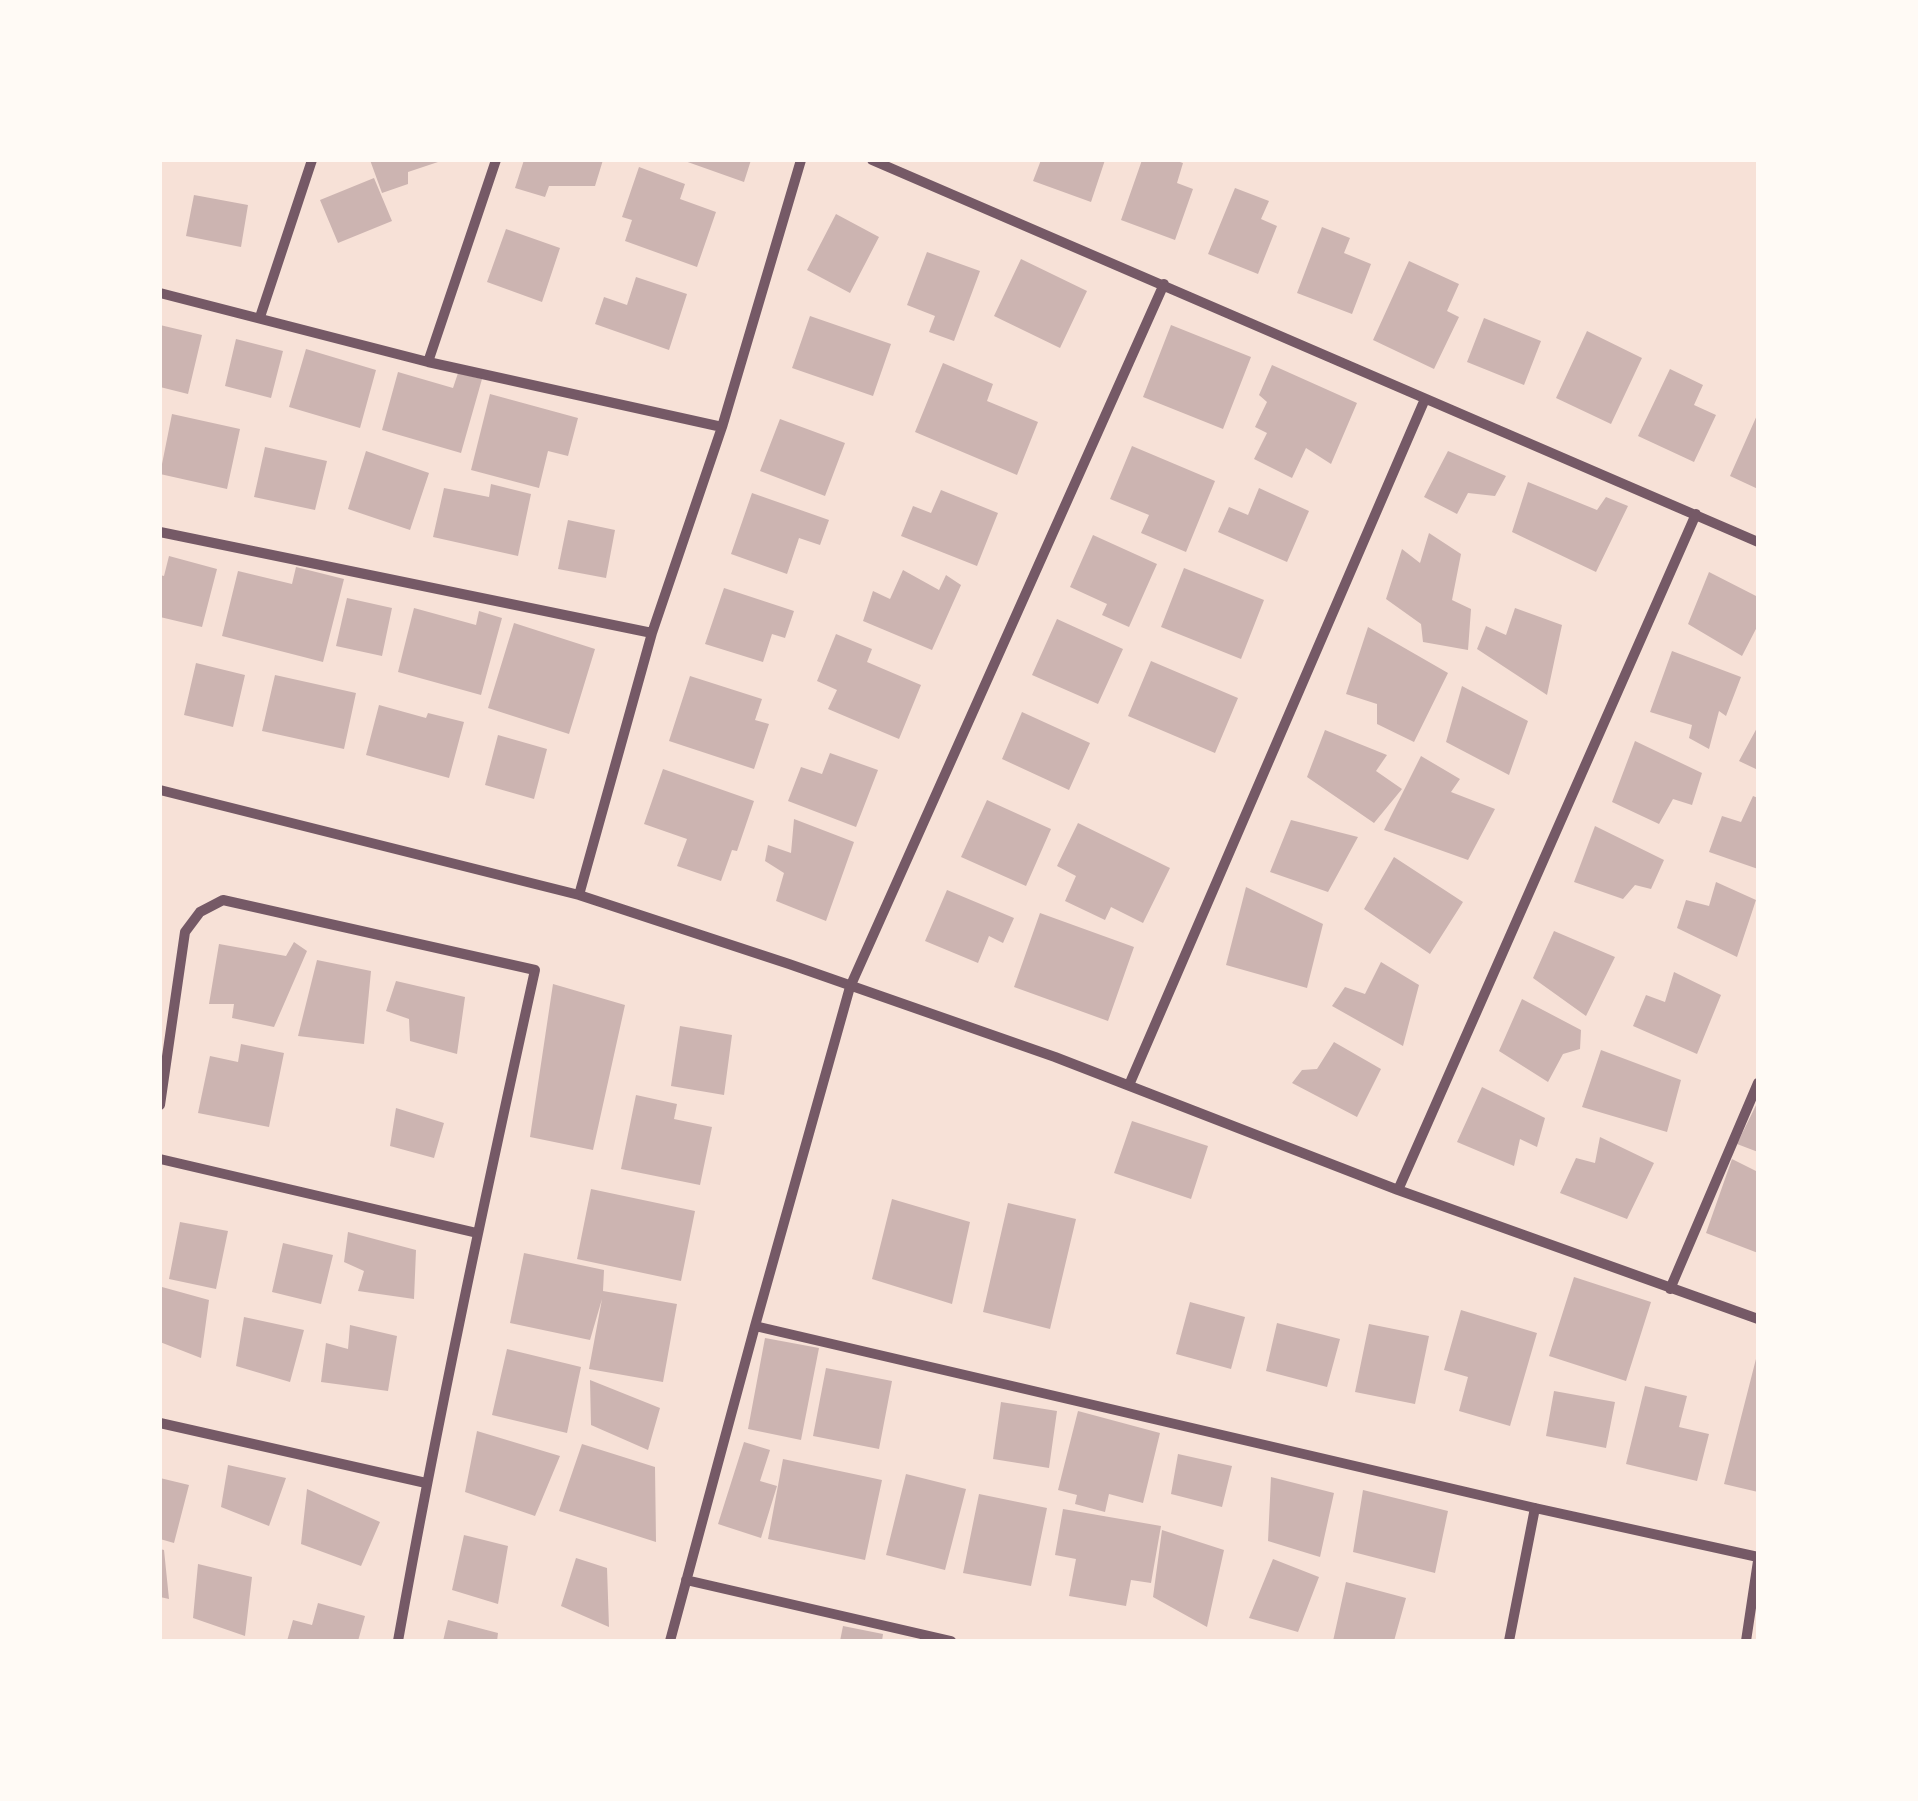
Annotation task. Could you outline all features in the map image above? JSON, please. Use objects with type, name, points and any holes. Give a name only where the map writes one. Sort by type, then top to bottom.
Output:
[{"type":"street","points":[[260,317],[312,160]]},
{"type":"street","points":[[428,362],[496,160]]},
{"type":"street","points":[[579,895],[652,633],[722,427],[801,160]]},
{"type":"street","points":[[872,160],[1758,542]]},
{"type":"street","points":[[670,1641],[850,988],[1164,284]]},
{"type":"street","points":[[160,292],[428,362],[722,427]]},
{"type":"street","points":[[1129,1085],[1425,399]]},
{"type":"street","points":[[1398,1190],[1696,514]]},
{"type":"street","points":[[160,532],[652,633]]},
{"type":"street","points":[[160,790],[579,895],[771,958],[1055,1057],[1398,1190],[1758,1319]]},
{"type":"street","points":[[160,1105],[185,932],[200,912],[224,900],[535,970],[477,1233],[398,1641]]},
{"type":"street","points":[[1670,1288],[1758,1083]]},
{"type":"street","points":[[160,1159],[477,1233]]},
{"type":"street","points":[[754,1326],[1758,1559],[1746,1641]]},
{"type":"street","points":[[160,1423],[426,1483]]},
{"type":"street","points":[[1510,1641],[1535,1508]]},
{"type":"street","points":[[686,1580],[951,1641]]},
{"type":"building","points":[[370,160],[441,161],[408,172],[408,184],[382,193]]},
{"type":"building","points":[[524,160],[603,160],[595,186],[549,186],[545,197],[515,188]]},
{"type":"building","points":[[682,160],[751,160],[744,182]]},
{"type":"building","points":[[1041,160],[1105,160],[1091,202],[1033,181]]},
{"type":"building","points":[[1142,160],[1183,163],[1177,183],[1193,189],[1175,240],[1121,220]]},
{"type":"building","points":[[639,167],[685,184],[680,199],[716,212],[697,267],[625,241],[632,220],[622,217]]},
{"type":"building","points":[[374,178],[392,221],[338,243],[320,200]]},
{"type":"building","points":[[1235,188],[1269,201],[1261,219],[1277,226],[1258,274],[1208,254]]},
{"type":"building","points":[[194,195],[248,205],[241,247],[186,236]]},
{"type":"building","points":[[836,214],[879,237],[850,293],[807,270]]},
{"type":"building","points":[[1322,227],[1350,238],[1344,253],[1371,264],[1352,314],[1297,293]]},
{"type":"building","points":[[506,229],[560,248],[542,302],[487,282]]},
{"type":"building","points":[[927,252],[980,271],[954,341],[929,332],[935,316],[907,305]]},
{"type":"building","points":[[1021,259],[1087,291],[1060,348],[994,316]]},
{"type":"building","points":[[1409,261],[1459,284],[1447,311],[1459,317],[1434,369],[1373,340]]},
{"type":"building","points":[[636,277],[687,294],[669,350],[595,324],[604,297],[627,305]]},
{"type":"building","points":[[810,316],[891,344],[873,396],[792,368]]},
{"type":"building","points":[[1484,318],[1541,341],[1524,385],[1467,362]]},
{"type":"building","points":[[160,325],[202,335],[188,394],[160,387]]},
{"type":"building","points":[[1171,325],[1251,357],[1223,429],[1143,397]]},
{"type":"building","points":[[1587,331],[1642,358],[1611,424],[1556,398]]},
{"type":"building","points":[[236,339],[283,351],[271,398],[225,386]]},
{"type":"building","points":[[306,349],[376,370],[360,428],[289,407]]},
{"type":"building","points":[[943,363],[993,384],[987,401],[1038,422],[1017,475],[915,432]]},
{"type":"building","points":[[1272,365],[1357,403],[1331,464],[1306,448],[1292,478],[1254,459],[1267,433],[1255,427],[1267,402],[1259,395]]},
{"type":"building","points":[[1670,369],[1703,385],[1694,405],[1716,415],[1694,462],[1638,436]]},
{"type":"building","points":[[398,372],[453,388],[458,373],[482,379],[461,453],[382,430]]},
{"type":"building","points":[[490,394],[578,418],[568,456],[548,451],[539,488],[471,470]]},
{"type":"building","points":[[1758,413],[1758,489],[1730,476]]},
{"type":"building","points":[[172,414],[240,429],[227,489],[160,474]]},
{"type":"building","points":[[780,419],[845,443],[825,496],[760,471]]},
{"type":"building","points":[[1132,446],[1215,481],[1186,552],[1141,533],[1149,515],[1110,499]]},
{"type":"building","points":[[265,447],[327,461],[315,510],[254,497]]},
{"type":"building","points":[[366,451],[429,473],[410,530],[348,509]]},
{"type":"building","points":[[1448,451],[1506,476],[1495,496],[1468,493],[1457,514],[1424,497]]},
{"type":"building","points":[[1528,482],[1597,510],[1606,497],[1628,506],[1596,572],[1512,532]]},
{"type":"building","points":[[491,484],[531,494],[518,556],[433,537],[444,488],[489,497]]},
{"type":"building","points":[[1259,488],[1309,511],[1287,562],[1218,532],[1229,507],[1248,515]]},
{"type":"building","points":[[941,490],[998,513],[977,566],[901,536],[913,506],[931,513]]},
{"type":"building","points":[[752,493],[829,520],[820,545],[799,538],[787,574],[731,554]]},
{"type":"building","points":[[568,520],[615,530],[606,578],[558,569]]},
{"type":"building","points":[[1429,533],[1461,554],[1452,600],[1471,609],[1468,650],[1423,642],[1421,624],[1386,599],[1402,549],[1420,563]]},
{"type":"building","points":[[1093,535],[1157,564],[1129,627],[1102,615],[1107,604],[1070,587]]},
{"type":"building","points":[[169,556],[217,569],[202,627],[160,617],[160,575],[164,576]]},
{"type":"building","points":[[296,567],[344,579],[323,662],[222,636],[238,571],[292,584]]},
{"type":"building","points":[[1184,568],[1264,600],[1241,659],[1161,627]]},
{"type":"building","points":[[903,570],[939,590],[946,575],[961,585],[932,650],[863,621],[873,591],[890,599]]},
{"type":"building","points":[[1709,572],[1758,597],[1758,625],[1742,656],[1688,624]]},
{"type":"building","points":[[724,588],[794,611],[785,638],[772,634],[763,662],[705,644]]},
{"type":"building","points":[[347,598],[392,608],[382,656],[336,646]]},
{"type":"building","points":[[414,608],[476,625],[479,611],[502,618],[481,695],[398,672]]},
{"type":"building","points":[[1515,608],[1562,625],[1547,695],[1477,649],[1486,626],[1506,635]]},
{"type":"building","points":[[1057,619],[1123,649],[1098,704],[1032,675]]},
{"type":"building","points":[[514,623],[595,649],[569,734],[488,708]]},
{"type":"building","points":[[1368,627],[1448,673],[1414,742],[1377,724],[1377,704],[1346,694]]},
{"type":"building","points":[[836,634],[872,649],[867,662],[921,685],[899,739],[828,709],[837,690],[817,681]]},
{"type":"building","points":[[1672,651],[1741,677],[1726,716],[1719,711],[1709,749],[1689,738],[1692,725],[1650,712]]},
{"type":"building","points":[[1151,661],[1238,698],[1215,753],[1128,716]]},
{"type":"building","points":[[196,663],[245,675],[233,727],[184,715]]},
{"type":"building","points":[[275,675],[356,693],[344,749],[262,731]]},
{"type":"building","points":[[690,676],[762,699],[755,720],[769,724],[754,769],[669,741]]},
{"type":"building","points":[[1462,686],[1528,721],[1509,775],[1446,742]]},
{"type":"building","points":[[379,705],[426,718],[428,713],[464,722],[449,778],[366,755]]},
{"type":"building","points":[[1022,712],[1090,743],[1069,790],[1002,759]]},
{"type":"building","points":[[1758,726],[1758,770],[1739,761]]},
{"type":"building","points":[[1325,730],[1387,755],[1376,771],[1402,789],[1374,823],[1307,777]]},
{"type":"building","points":[[498,735],[547,749],[534,799],[485,785]]},
{"type":"building","points":[[1635,741],[1702,773],[1692,805],[1673,799],[1659,824],[1612,802]]},
{"type":"building","points":[[830,753],[878,770],[856,827],[788,801],[801,767],[822,774]]},
{"type":"building","points":[[1421,756],[1460,779],[1451,792],[1495,809],[1468,860],[1384,830]]},
{"type":"building","points":[[663,769],[754,801],[737,851],[732,850],[721,881],[677,866],[687,839],[644,824]]},
{"type":"building","points":[[1753,796],[1758,798],[1758,869],[1709,852],[1722,816],[1741,822]]},
{"type":"building","points":[[987,800],[1051,829],[1026,886],[961,857]]},
{"type":"building","points":[[794,819],[854,842],[826,921],[776,901],[784,873],[765,861],[768,845],[791,853]]},
{"type":"building","points":[[1291,820],[1358,837],[1328,892],[1270,872]]},
{"type":"building","points":[[1078,823],[1170,868],[1143,923],[1111,907],[1105,920],[1065,901],[1076,876],[1057,866]]},
{"type":"building","points":[[1595,826],[1664,860],[1651,889],[1635,885],[1623,899],[1574,882]]},
{"type":"building","points":[[1394,857],[1463,902],[1430,954],[1364,909]]},
{"type":"building","points":[[1716,882],[1756,900],[1737,957],[1677,928],[1686,900],[1709,906]]},
{"type":"building","points":[[1246,887],[1323,924],[1307,988],[1226,965]]},
{"type":"building","points":[[947,890],[1014,918],[1003,943],[989,936],[978,963],[925,941]]},
{"type":"building","points":[[1040,913],[1134,947],[1108,1021],[1014,987]]},
{"type":"building","points":[[1554,931],[1615,957],[1586,1016],[1533,978]]},
{"type":"building","points":[[294,942],[307,951],[274,1027],[232,1018],[234,1004],[209,1004],[219,944],[286,956]]},
{"type":"building","points":[[317,960],[371,971],[364,1044],[298,1036]]},
{"type":"building","points":[[1381,962],[1419,985],[1403,1046],[1332,1006],[1345,987],[1365,994]]},
{"type":"building","points":[[1674,972],[1721,995],[1697,1054],[1633,1026],[1646,995],[1665,1002]]},
{"type":"building","points":[[396,981],[465,997],[457,1054],[410,1041],[409,1019],[386,1011]]},
{"type":"building","points":[[553,984],[625,1005],[593,1150],[530,1137]]},
{"type":"building","points":[[1522,999],[1581,1030],[1580,1049],[1563,1054],[1548,1082],[1499,1051]]},
{"type":"building","points":[[680,1026],[732,1035],[724,1095],[671,1086]]},
{"type":"building","points":[[1334,1042],[1381,1069],[1357,1117],[1292,1083],[1302,1070],[1317,1069]]},
{"type":"building","points":[[241,1044],[284,1053],[269,1127],[198,1113],[210,1056],[238,1062]]},
{"type":"building","points":[[1601,1050],[1681,1080],[1667,1132],[1582,1107]]},
{"type":"building","points":[[1482,1087],[1545,1118],[1537,1147],[1520,1139],[1514,1166],[1457,1142]]},
{"type":"building","points":[[636,1095],[677,1104],[674,1119],[712,1127],[700,1185],[621,1169]]},
{"type":"building","points":[[1758,1101],[1758,1152],[1737,1144]]},
{"type":"building","points":[[396,1108],[444,1123],[434,1158],[390,1146]]},
{"type":"building","points":[[1132,1121],[1208,1146],[1191,1199],[1114,1173]]},
{"type":"building","points":[[1600,1137],[1654,1163],[1627,1219],[1560,1193],[1576,1158],[1595,1163]]},
{"type":"building","points":[[1732,1159],[1758,1172],[1758,1253],[1706,1233]]},
{"type":"building","points":[[591,1189],[695,1211],[681,1281],[577,1259]]},
{"type":"building","points":[[892,1199],[970,1222],[952,1304],[872,1279]]},
{"type":"building","points":[[1008,1203],[1076,1219],[1050,1329],[983,1312]]},
{"type":"building","points":[[180,1222],[228,1231],[216,1289],[169,1279]]},
{"type":"building","points":[[348,1232],[416,1250],[414,1299],[358,1291],[364,1271],[344,1262]]},
{"type":"building","points":[[283,1243],[333,1255],[321,1304],[272,1292]]},
{"type":"building","points":[[524,1253],[604,1270],[603,1291],[677,1304],[663,1382],[589,1369],[602,1299],[590,1340],[510,1323]]},
{"type":"building","points":[[1574,1277],[1651,1302],[1626,1381],[1549,1356]]},
{"type":"building","points":[[162,1287],[209,1300],[201,1358],[160,1342]]},
{"type":"building","points":[[1190,1302],[1245,1317],[1231,1369],[1176,1354]]},
{"type":"building","points":[[1461,1310],[1537,1333],[1510,1426],[1459,1411],[1468,1377],[1444,1370]]},
{"type":"building","points":[[244,1317],[304,1330],[290,1382],[236,1366]]},
{"type":"building","points":[[1277,1323],[1340,1339],[1327,1387],[1266,1371]]},
{"type":"building","points":[[1369,1324],[1429,1336],[1415,1404],[1355,1392]]},
{"type":"building","points":[[350,1325],[397,1336],[388,1391],[321,1382],[326,1343],[348,1349]]},
{"type":"building","points":[[765,1338],[819,1348],[801,1440],[748,1429]]},
{"type":"building","points":[[507,1349],[581,1367],[567,1433],[492,1415]]},
{"type":"building","points":[[1758,1355],[1758,1492],[1724,1484]]},
{"type":"building","points":[[826,1368],[892,1381],[879,1449],[813,1436]]},
{"type":"building","points":[[590,1380],[660,1408],[648,1450],[591,1425]]},
{"type":"building","points":[[1645,1386],[1687,1396],[1679,1427],[1709,1434],[1697,1481],[1626,1464]]},
{"type":"building","points":[[1554,1391],[1615,1402],[1606,1448],[1546,1436]]},
{"type":"building","points":[[1001,1402],[1057,1411],[1049,1468],[993,1459]]},
{"type":"building","points":[[1078,1411],[1160,1433],[1143,1503],[1109,1494],[1105,1512],[1075,1504],[1077,1495],[1058,1490]]},
{"type":"building","points":[[477,1431],[560,1456],[535,1516],[465,1492]]},
{"type":"building","points":[[744,1442],[770,1450],[760,1481],[777,1486],[761,1538],[718,1524]]},
{"type":"building","points":[[582,1444],[655,1467],[656,1542],[559,1511]]},
{"type":"building","points":[[1178,1454],[1232,1466],[1222,1507],[1171,1494]]},
{"type":"building","points":[[783,1459],[882,1480],[865,1560],[768,1539]]},
{"type":"building","points":[[228,1465],[286,1478],[269,1526],[221,1507]]},
{"type":"building","points":[[906,1474],[966,1489],[945,1570],[886,1555]]},
{"type":"building","points":[[1271,1477],[1334,1493],[1320,1557],[1268,1541]]},
{"type":"building","points":[[160,1478],[189,1485],[174,1543],[160,1539]]},
{"type":"building","points":[[307,1489],[380,1522],[361,1566],[301,1544]]},
{"type":"building","points":[[1363,1490],[1448,1511],[1435,1573],[1353,1552]]},
{"type":"building","points":[[979,1494],[1047,1508],[1031,1586],[963,1573]]},
{"type":"building","points":[[1063,1509],[1161,1526],[1151,1583],[1131,1580],[1126,1606],[1069,1596],[1076,1559],[1055,1555]]},
{"type":"building","points":[[1162,1530],[1224,1550],[1207,1627],[1153,1597]]},
{"type":"building","points":[[464,1535],[508,1546],[498,1604],[452,1590]]},
{"type":"building","points":[[160,1549],[164,1550],[169,1599],[160,1597]]},
{"type":"building","points":[[576,1558],[607,1568],[609,1627],[561,1606]]},
{"type":"building","points":[[1273,1559],[1319,1577],[1298,1632],[1249,1618]]},
{"type":"building","points":[[198,1564],[252,1577],[245,1636],[193,1618]]},
{"type":"building","points":[[1346,1582],[1406,1598],[1394,1641],[1333,1641]]},
{"type":"building","points":[[318,1603],[365,1616],[358,1641],[287,1641],[293,1620],[312,1625]]},
{"type":"building","points":[[448,1620],[498,1633],[497,1641],[443,1641]]},
{"type":"building","points":[[843,1626],[883,1634],[882,1641],[840,1641]]}]
